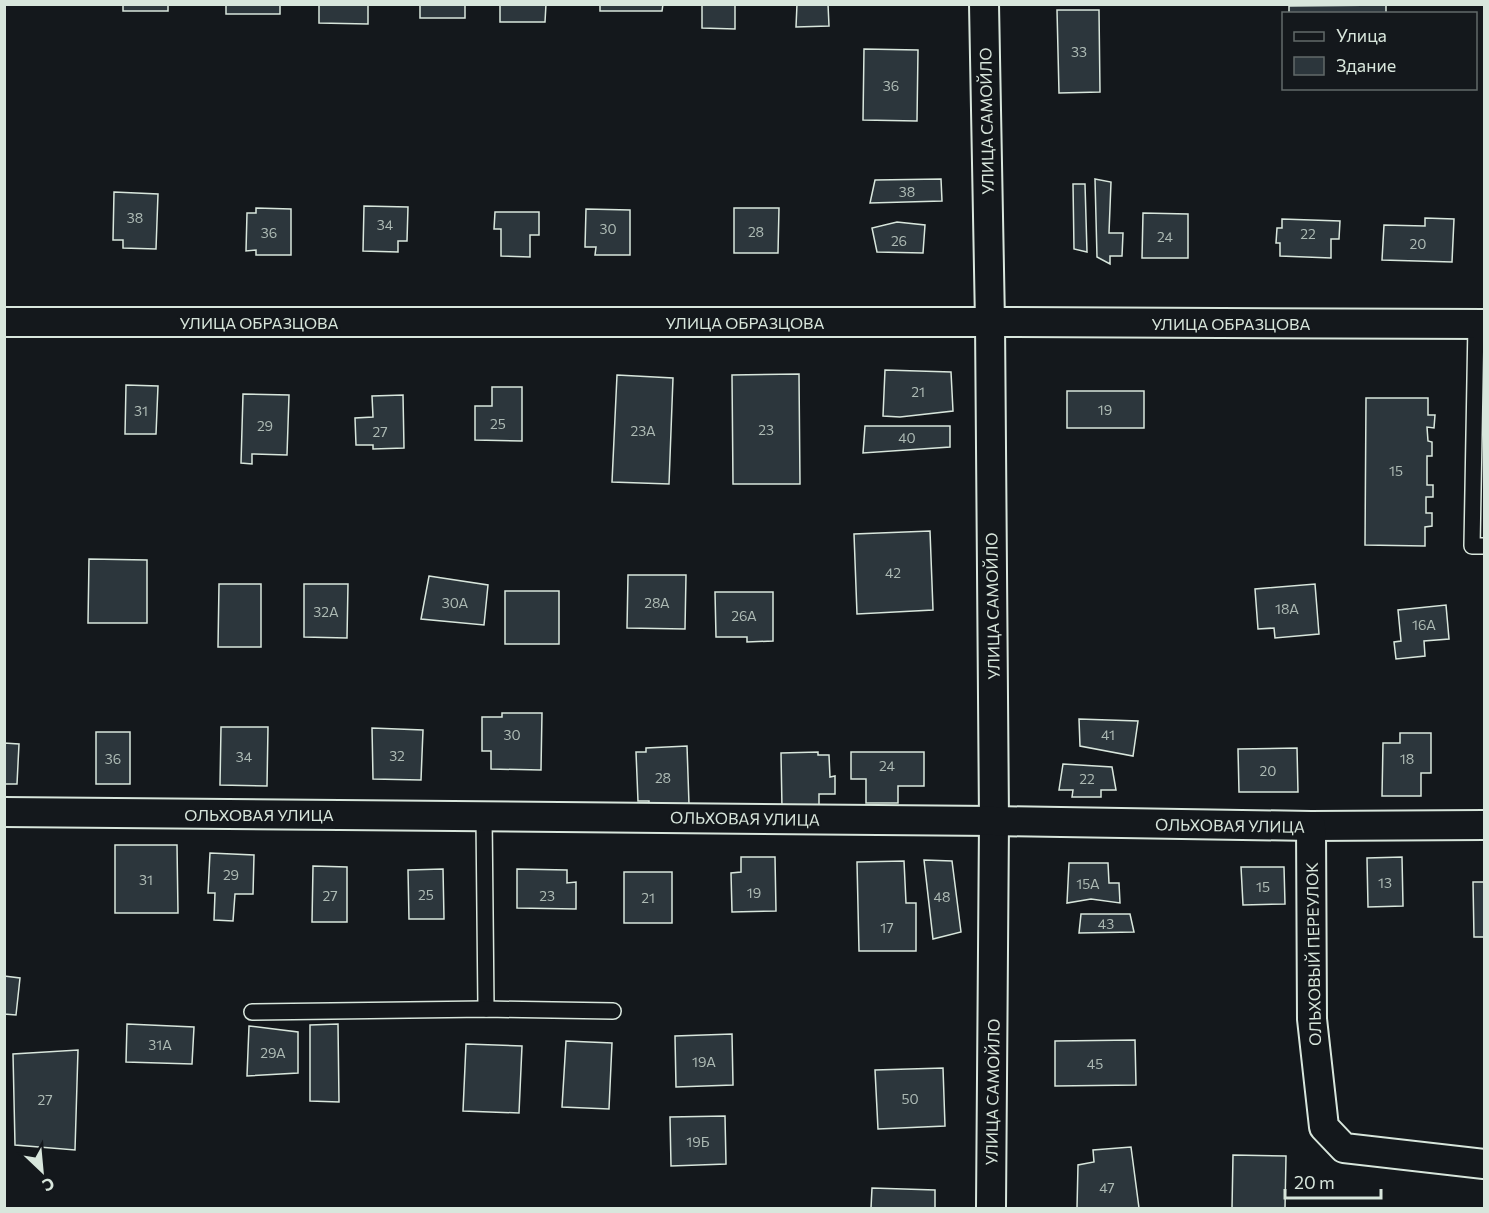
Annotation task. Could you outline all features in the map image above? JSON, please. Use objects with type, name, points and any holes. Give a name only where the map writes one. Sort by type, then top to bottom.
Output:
[{"type":"street","name":"УЛИЦА САМОЙЛО","points":[[984,4],[990,322],[994,821],[991,1209]]},
{"type":"street","name":"УЛИЦА ОБРАЗЦОВА","points":[[4,322],[1480,324]]},
{"type":"street","name":"ОЛЬХОВАЯ УЛИЦА","points":[[4,812],[1311,826],[1485,825]]},
{"type":"street","name":"ОЛЬХОВЫЙ ПЕРЕУЛОК","points":[[1311,826],[1312,1019],[1324,1127],[1344,1148],[1485,1164]]},
{"type":"lane","points":[[1480,324],[1472,546],[1485,546]]},
{"type":"lane","points":[[484,816],[486,1009]]},
{"type":"lane","points":[[252,1012],[486,1009],[613,1011]]},
{"type":"building","points":[[123,4],[168,4],[168,11],[123,11]]},
{"type":"building","points":[[226,4],[280,4],[280,14],[226,14]]},
{"type":"building","points":[[319,4],[368,4],[368,24],[319,23]]},
{"type":"building","points":[[420,4],[465,4],[465,18],[420,18]]},
{"type":"building","points":[[500,4],[546,4],[545,22],[500,22]]},
{"type":"building","points":[[600,4],[663,4],[662,11],[600,11]]},
{"type":"building","points":[[702,4],[735,4],[735,29],[702,28]]},
{"type":"building","points":[[797,4],[828,4],[829,26],[796,27]]},
{"type":"building","points":[[1386,5],[1386,12],[1289,12],[1289,6]]},
{"type":"building","points":[[1057,10],[1099,10],[1100,92],[1059,93]]},
{"type":"building","points":[[864,49],[918,50],[917,121],[863,120]]},
{"type":"building","points":[[941,179],[942,201],[870,203],[875,180]]},
{"type":"building","points":[[1095,179],[1111,182],[1109,233],[1123,233],[1122,256],[1110,256],[1110,264],[1097,257]]},
{"type":"building","points":[[1073,184],[1085,184],[1087,252],[1074,249]]},
{"type":"building","points":[[114,192],[158,194],[156,249],[123,248],[123,240],[113,240]]},
{"type":"building","points":[[364,206],[408,207],[407,241],[398,241],[398,252],[363,251]]},
{"type":"building","points":[[256,208],[291,209],[291,255],[256,255],[256,250],[246,251],[247,213],[256,213]]},
{"type":"building","points":[[734,208],[779,208],[778,253],[734,253]]},
{"type":"building","points":[[586,209],[630,210],[630,255],[595,255],[596,247],[585,247]]},
{"type":"building","points":[[495,212],[539,212],[539,235],[530,235],[530,257],[501,256],[501,229],[494,229]]},
{"type":"building","points":[[1143,213],[1188,214],[1188,258],[1142,258]]},
{"type":"building","points":[[1425,218],[1454,219],[1452,262],[1382,260],[1384,225],[1425,226]]},
{"type":"building","points":[[1282,219],[1340,221],[1339,239],[1331,239],[1331,258],[1280,256],[1280,243],[1276,243],[1277,228],[1282,228]]},
{"type":"building","points":[[897,222],[925,225],[923,253],[877,252],[872,228]]},
{"type":"building","points":[[885,370],[951,372],[953,411],[900,417],[883,416]]},
{"type":"building","points":[[799,374],[800,484],[733,484],[732,375]]},
{"type":"building","points":[[617,375],[673,378],[669,484],[612,482]]},
{"type":"building","points":[[126,385],[158,386],[156,434],[125,434]]},
{"type":"building","points":[[492,387],[522,387],[522,441],[475,440],[475,406],[492,406]]},
{"type":"building","points":[[1067,391],[1144,391],[1144,428],[1067,428]]},
{"type":"building","points":[[243,394],[289,395],[287,455],[252,454],[252,464],[241,463]]},
{"type":"building","points":[[403,395],[404,448],[373,449],[373,445],[356,445],[355,418],[373,417],[372,396]]},
{"type":"building","points":[[1366,398],[1428,398],[1428,415],[1435,415],[1434,428],[1427,427],[1428,441],[1432,442],[1432,456],[1427,456],[1427,485],[1433,485],[1433,497],[1426,497],[1426,513],[1432,513],[1432,526],[1425,527],[1425,546],[1365,545]]},
{"type":"building","points":[[865,426],[950,426],[950,447],[863,453]]},
{"type":"building","points":[[930,531],[933,610],[857,614],[854,534]]},
{"type":"building","points":[[89,559],[147,560],[147,623],[88,623]]},
{"type":"building","points":[[628,575],[686,575],[685,629],[627,628]]},
{"type":"building","points":[[429,576],[488,585],[484,625],[421,619]]},
{"type":"building","points":[[219,584],[261,584],[261,647],[218,647]]},
{"type":"building","points":[[304,584],[348,584],[347,638],[304,637]]},
{"type":"building","points":[[1315,584],[1319,634],[1275,638],[1274,628],[1258,629],[1255,589]]},
{"type":"building","points":[[505,591],[559,591],[559,644],[505,644]]},
{"type":"building","points":[[715,592],[773,592],[773,641],[747,642],[747,637],[716,637]]},
{"type":"building","points":[[1446,605],[1449,639],[1424,641],[1425,656],[1396,659],[1394,642],[1401,641],[1398,610]]},
{"type":"building","points":[[502,713],[542,713],[541,770],[491,769],[491,751],[482,751],[482,717],[502,717]]},
{"type":"building","points":[[1079,719],[1138,721],[1133,756],[1080,746]]},
{"type":"building","points":[[221,727],[268,727],[267,786],[220,785]]},
{"type":"building","points":[[372,728],[423,730],[421,780],[373,779]]},
{"type":"building","points":[[96,732],[130,732],[130,784],[96,784]]},
{"type":"building","points":[[1400,733],[1431,733],[1431,773],[1421,773],[1421,796],[1382,796],[1383,743],[1400,743]]},
{"type":"building","points":[[4,743],[19,744],[17,784],[4,784]]},
{"type":"building","points":[[687,746],[689,804],[649,805],[649,801],[638,801],[636,752],[646,752],[646,748]]},
{"type":"building","points":[[1297,748],[1298,792],[1239,792],[1238,749]]},
{"type":"building","points":[[818,752],[818,755],[829,755],[830,777],[835,776],[835,794],[819,794],[819,807],[782,808],[781,753]]},
{"type":"building","points":[[851,752],[924,752],[924,786],[898,786],[898,803],[866,803],[866,779],[851,779]]},
{"type":"building","points":[[1063,764],[1112,767],[1116,790],[1101,790],[1101,797],[1072,797],[1073,790],[1059,790]]},
{"type":"building","points":[[115,845],[177,845],[178,913],[115,913]]},
{"type":"building","points":[[210,853],[254,855],[253,894],[235,894],[233,921],[214,920],[215,893],[208,893]]},
{"type":"building","points":[[741,857],[775,857],[776,911],[732,912],[731,873],[741,872]]},
{"type":"building","points":[[1402,857],[1403,906],[1368,907],[1367,858]]},
{"type":"building","points":[[924,860],[952,861],[961,932],[933,939]]},
{"type":"building","points":[[904,861],[906,903],[916,903],[916,951],[859,951],[857,862]]},
{"type":"building","points":[[1069,863],[1108,863],[1109,883],[1119,883],[1120,903],[1091,899],[1067,903]]},
{"type":"building","points":[[313,866],[347,867],[347,922],[312,922]]},
{"type":"building","points":[[1241,867],[1284,867],[1285,904],[1243,905]]},
{"type":"building","points":[[443,869],[444,919],[409,919],[408,870]]},
{"type":"building","points":[[517,869],[567,870],[567,883],[576,882],[576,909],[517,908]]},
{"type":"building","points":[[624,872],[672,872],[672,923],[624,923]]},
{"type":"building","points":[[1473,882],[1484,882],[1484,937],[1474,937]]},
{"type":"building","points":[[1081,914],[1130,914],[1134,932],[1079,933]]},
{"type":"building","points":[[4,976],[20,978],[16,1015],[4,1014]]},
{"type":"building","points":[[127,1024],[194,1027],[192,1064],[126,1062]]},
{"type":"building","points":[[338,1024],[339,1102],[310,1101],[310,1025]]},
{"type":"building","points":[[249,1026],[298,1032],[298,1073],[247,1076]]},
{"type":"building","points":[[732,1034],[733,1085],[676,1087],[675,1036]]},
{"type":"building","points":[[1135,1040],[1136,1085],[1055,1086],[1055,1041]]},
{"type":"building","points":[[566,1041],[612,1043],[609,1109],[562,1107]]},
{"type":"building","points":[[466,1044],[522,1046],[519,1113],[463,1111]]},
{"type":"building","points":[[78,1050],[75,1150],[15,1145],[13,1054]]},
{"type":"building","points":[[943,1068],[945,1126],[878,1129],[875,1070]]},
{"type":"building","points":[[725,1116],[726,1164],[671,1166],[670,1117]]},
{"type":"building","points":[[1131,1147],[1139,1208],[1077,1208],[1078,1165],[1094,1162],[1093,1150]]},
{"type":"building","points":[[1233,1155],[1286,1156],[1285,1208],[1232,1208]]},
{"type":"building","points":[[872,1188],[935,1190],[935,1208],[871,1208]]}]
